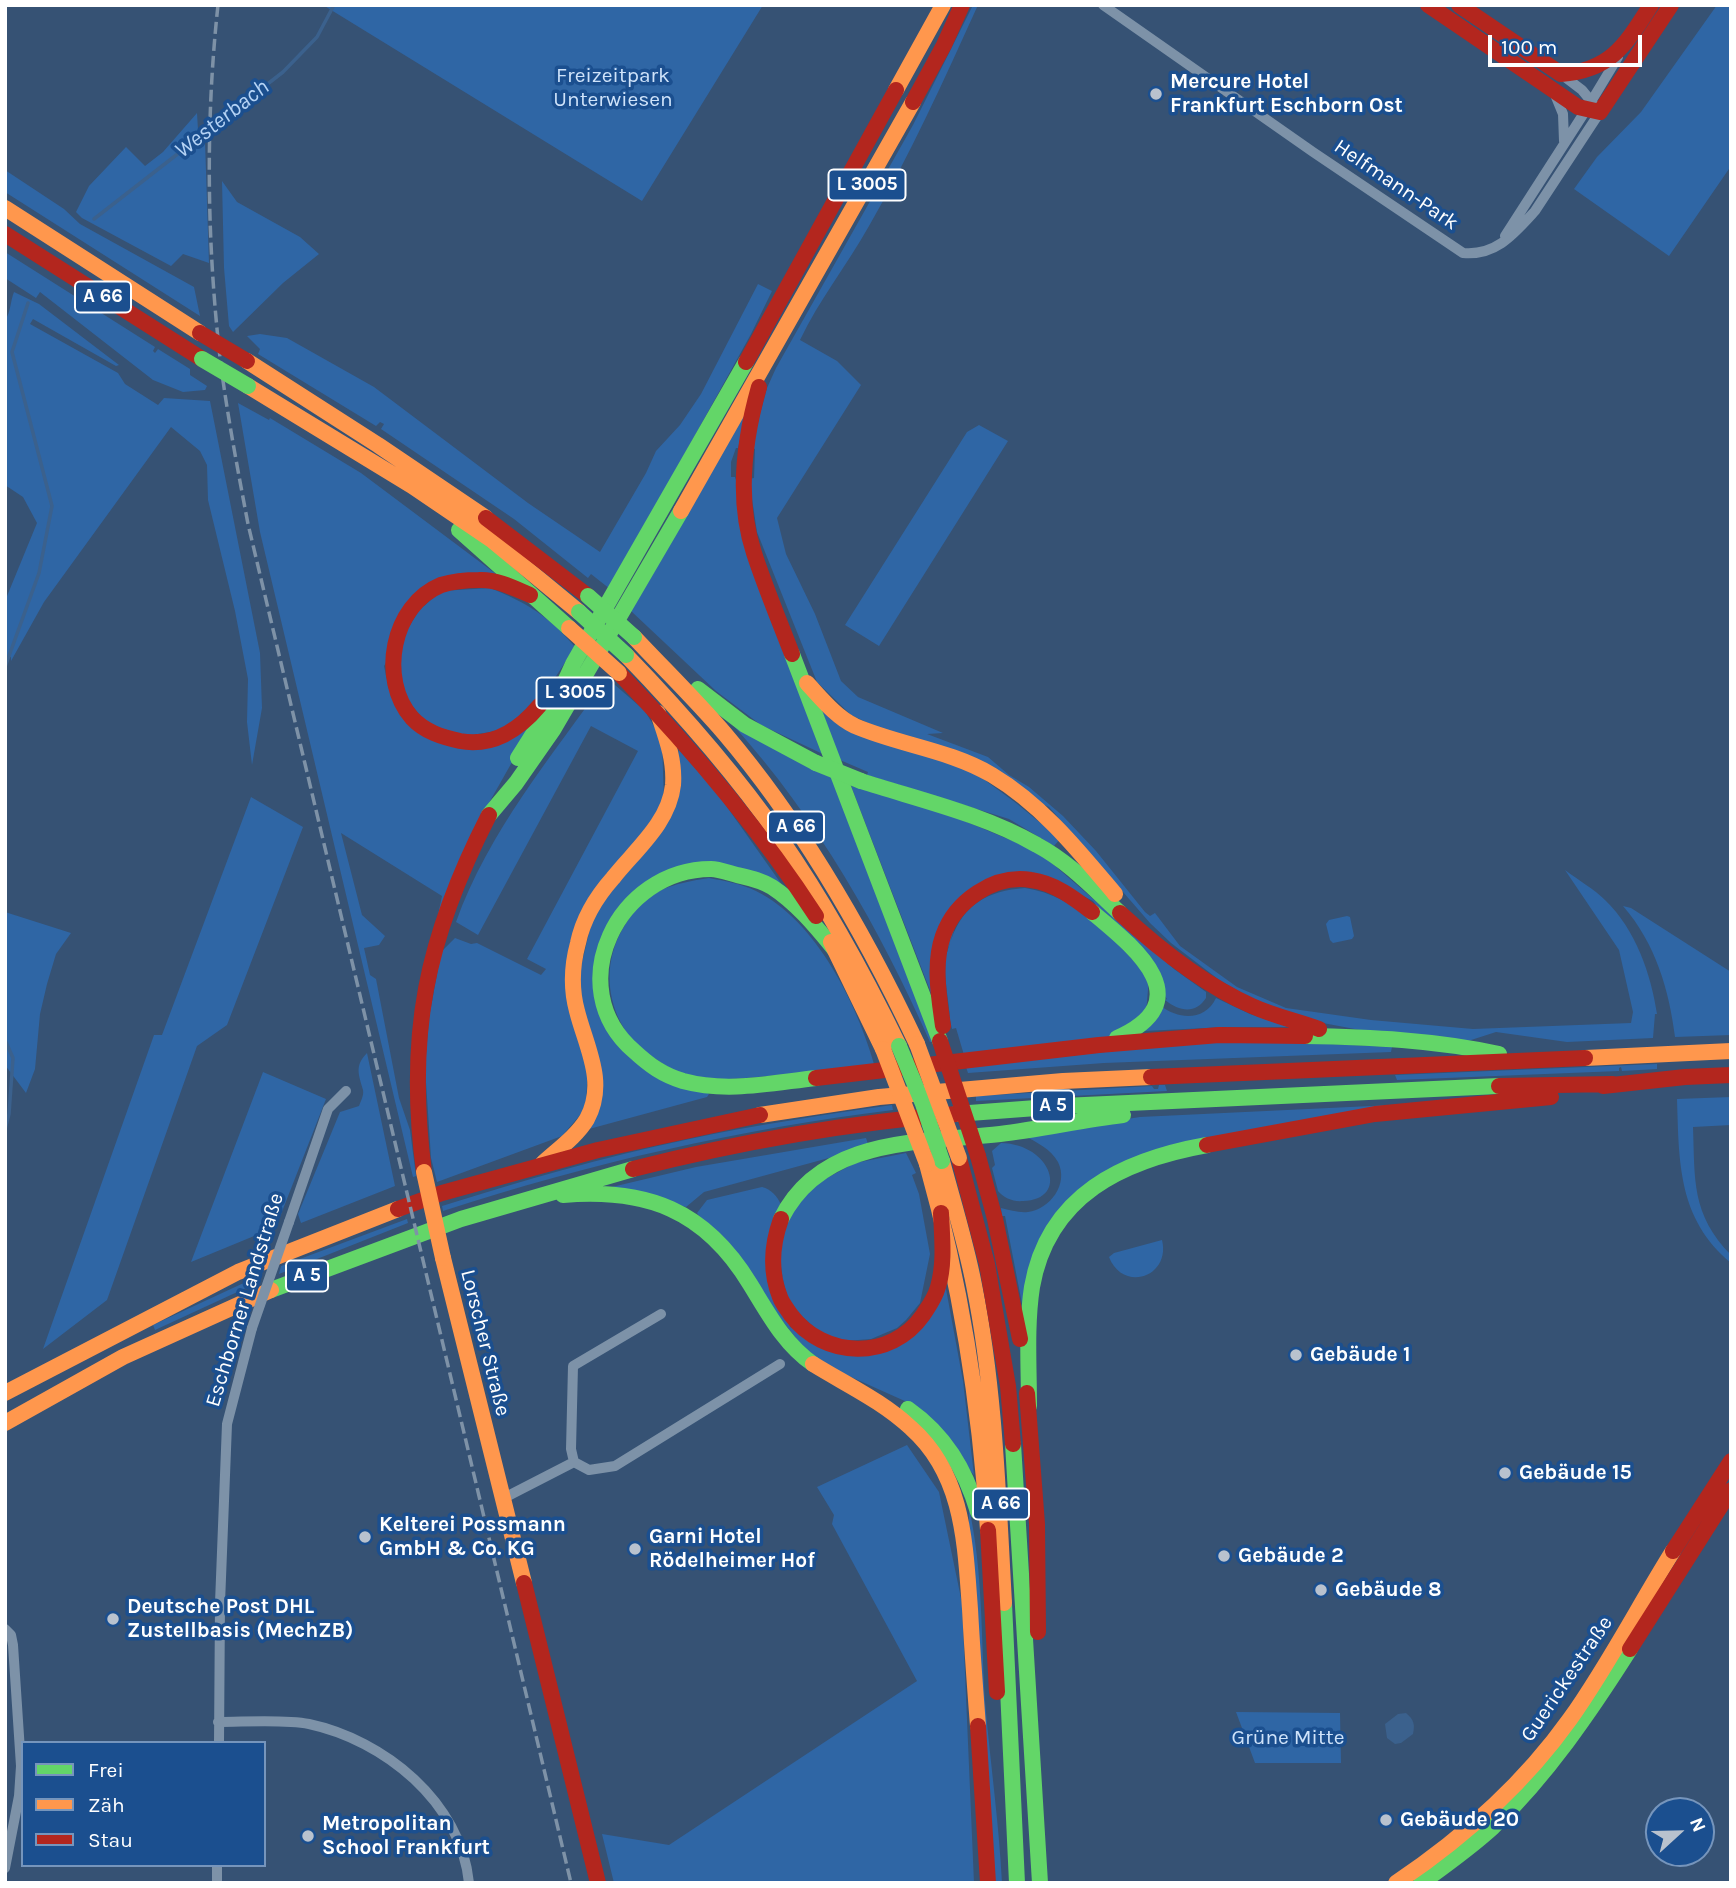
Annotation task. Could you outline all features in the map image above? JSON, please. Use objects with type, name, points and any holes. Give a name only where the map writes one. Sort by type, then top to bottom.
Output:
[{"type":"main road","points":[[918,51],[937,5]]},
{"type":"main road","name":"L 3005","points":[[489,815],[496,797],[562,688],[943,5]]},
{"type":"main road","name":"L 3005","points":[[489,815],[502,802],[586,676],[886,153],[944,45],[962,5]]},
{"type":"main road","points":[[1427,5],[1553,90],[1592,108],[1671,5]]},
{"type":"main road","points":[[1459,5],[1561,74],[1583,73],[1596,69],[1626,44],[1651,5]]},
{"type":"main road","name":"A 66","points":[[5,208],[461,498],[512,536],[588,596],[634,638],[725,735],[802,835],[864,937],[917,1044],[958,1158],[987,1264],[1008,1386],[1018,1497],[1040,1883]]},
{"type":"main road","name":"A 66","points":[[5,234],[202,359],[412,486],[492,541],[579,612],[626,655],[705,737],[778,832],[843,935],[891,1047]]},
{"type":"main road","points":[[766,362],[750,416],[744,450],[742,480],[745,516],[753,551],[942,1041],[978,1156],[1012,1297],[1029,1406]]},
{"type":"main road","points":[[412,486],[619,673],[710,769],[754,824],[797,886],[891,1047],[934,1162],[941,1213],[973,1370],[985,1496],[1000,1737],[1015,1853]]},
{"type":"main road","points":[[530,595],[496,582],[467,580],[440,587],[416,603],[400,625],[392,652],[394,681],[405,706],[424,727],[449,740],[463,743],[491,740],[505,735],[525,722],[573,664]]},
{"type":"main road","points":[[634,638],[711,701],[745,724],[816,763],[861,781],[976,817],[1038,845],[1075,871],[1142,933],[1199,976],[1252,1006],[1344,1037]]},
{"type":"main road","points":[[800,675],[830,708],[853,725],[955,758],[990,774],[1018,793],[1060,829],[1159,945]]},
{"type":"main road","points":[[538,1167],[581,1126],[596,1096],[597,1075],[574,997],[576,951],[586,918],[598,897],[650,837],[671,802],[675,783],[674,763],[670,742],[658,713]]},
{"type":"main road","name":"Lorscher Straße","points":[[489,815],[462,868],[441,923],[422,1008],[416,1099],[424,1171],[443,1258],[598,1883]]},
{"type":"main road","points":[[836,951],[795,906],[760,881],[741,874],[716,870],[688,871],[648,887],[631,901],[617,918],[601,958],[602,999],[610,1023],[629,1050],[656,1070],[687,1082],[731,1088],[1099,1045],[1219,1035],[1344,1037],[1472,1048],[1524,1059]]},
{"type":"main road","points":[[942,1041],[936,968],[940,945],[950,922],[962,904],[978,892],[1007,881],[1028,879],[1049,884],[1077,900],[1140,954],[1149,966],[1157,993],[1149,1016],[1141,1026],[1128,1034],[1099,1045]]},
{"type":"main road","name":"A 5","points":[[5,1393],[238,1272],[287,1251],[442,1194],[638,1140],[777,1113],[891,1096],[1051,1082],[1731,1051]]},
{"type":"main road","points":[[777,1113],[817,1093],[877,1072]]},
{"type":"main road","name":"A 5","points":[[5,1423],[45,1398],[232,1305],[409,1237],[554,1188],[724,1147],[868,1123],[1052,1107],[1525,1084],[1613,1084],[1731,1075]]},
{"type":"main road","points":[[1035,1791],[1039,1736],[1038,1567],[1029,1406],[1031,1297],[1044,1248],[1068,1211],[1095,1185],[1109,1176],[1129,1166],[1182,1150],[1391,1113],[1514,1102],[1613,1084]]},
{"type":"main road","points":[[941,1213],[941,1269],[935,1296],[919,1323],[901,1338],[870,1349],[851,1350],[831,1346],[805,1332],[785,1310],[774,1280],[772,1258],[775,1236],[787,1206],[800,1189],[817,1174],[841,1161],[869,1151],[902,1144],[1123,1115],[1551,1097]]},
{"type":"main road","name":"A 66","points":[[934,1162],[974,1284],[989,1382],[1002,1528],[1017,1883]]},
{"type":"main road","points":[[503,1206],[573,1194],[608,1192],[633,1195],[671,1207],[706,1229],[725,1247],[781,1333],[799,1353],[905,1421],[928,1444],[950,1480],[959,1506],[967,1556],[988,1883]]},
{"type":"main road","points":[[849,1384],[904,1406],[928,1423],[948,1445],[970,1486],[988,1555]]},
{"type":"main road","name":"Guerickestraße","points":[[1396,1883],[1428,1863],[1505,1796],[1541,1756],[1563,1728],[1626,1631],[1731,1461]]},
{"type":"main road","name":"Guerickestraße","points":[[1421,1883],[1449,1865],[1496,1824],[1537,1783],[1567,1745],[1731,1490]]},
{"type":"street","name":"Helfmann-Park","points":[[1103,5],[1463,253],[1483,253],[1500,244],[1535,211],[1592,108]]},
{"type":"street","points":[[1500,244],[1564,144],[1592,108],[1626,44]]},
{"type":"street","points":[[1561,74],[1582,90],[1592,108]]},
{"type":"street","points":[[1553,90],[1563,114],[1564,144]]},
{"type":"street","name":"Eschborner Landstraße","points":[[219,1741],[220,1604],[227,1424],[252,1328],[328,1109],[346,1091]]},
{"type":"street","points":[[661,1314],[573,1366],[571,1449],[574,1462],[589,1470],[615,1466],[780,1364]]},
{"type":"street","points":[[502,1499],[574,1462]]},
{"type":"street","points":[[5,1629],[11,1636],[13,1645],[21,1753]]},
{"type":"street","points":[[218,1721],[307,1723],[344,1734],[405,1769],[444,1815],[462,1854],[469,1883]]},
{"type":"street","points":[[5,1868],[21,1776]]},
{"type":"street","points":[[5,1793],[19,1796]]},
{"type":"green space","name":"Freizeitpark Unterwiesen","points":[[323,5],[763,5],[642,201]]},
{"type":"green space","points":[[973,5],[978,5],[899,172],[800,340],[837,361],[861,385],[777,518],[786,554],[815,614],[841,681],[858,697],[943,733],[927,734],[988,757],[1009,775],[1029,787],[1063,816],[1096,851],[1145,912],[1150,916],[1155,913],[1180,946],[1237,987],[1286,1008],[1371,1020],[1473,1029],[1631,1023],[1633,1012],[1619,950],[1565,870],[1605,900],[1633,939],[1646,968],[1654,999],[1657,1014],[1653,1038],[1567,1042],[1496,1032],[1468,1041],[1381,1034],[1323,1023],[1258,1003],[1218,979],[1171,943],[1150,923],[1049,807],[851,715],[817,682],[757,532],[749,479],[754,478],[755,449],[751,448],[767,388],[776,368],[913,125]]},
{"type":"green space","points":[[1717,5],[1731,5],[1731,166],[1669,256],[1574,189],[1597,157],[1641,112]]},
{"type":"green space","points":[[197,113],[198,130],[205,141],[209,263],[183,254],[171,266],[82,218],[76,212],[89,186],[126,147],[145,166],[163,152]]},
{"type":"green space","points":[[5,170],[64,209],[80,224],[194,287],[200,316],[5,192]]},
{"type":"green space","points":[[222,181],[237,202],[300,237],[319,254],[283,283],[233,332],[229,326],[224,268]]},
{"type":"green space","points":[[5,252],[155,347],[155,353],[158,349],[190,369],[190,375],[207,386],[205,390],[183,392],[153,380],[40,292],[36,298],[5,278]]},
{"type":"green space","points":[[758,284],[772,291],[610,589],[591,574],[588,578],[514,519],[381,429],[384,424],[380,422],[376,426],[258,354],[260,349],[247,336],[260,334],[287,338],[374,387],[528,503],[600,552],[656,451],[680,425],[701,394]]},
{"type":"green space","points":[[14,292],[39,304],[119,365],[116,366],[33,319],[30,324],[118,373],[125,384],[158,405],[164,398],[210,401],[260,653],[262,708],[252,765],[247,722],[248,679],[235,611],[208,500],[207,465],[200,451],[171,427],[44,602],[11,661],[11,657],[5,656],[5,601],[37,523],[23,497],[5,485],[5,320]]},
{"type":"green space","points":[[750,398],[738,448],[731,462],[731,477],[735,477],[825,755],[761,725],[716,691],[631,611]]},
{"type":"green space","points":[[238,403],[269,420],[270,418],[361,473],[496,574],[439,579],[384,666],[389,689],[435,741],[533,725],[481,817],[438,915],[442,896],[341,833],[362,915],[385,936],[379,945],[364,948],[370,975],[376,979],[399,1098],[410,1130],[416,1176],[413,1177],[260,532]]},
{"type":"green space","points":[[979,425],[1008,441],[879,646],[845,625],[967,432]]},
{"type":"green space","points":[[490,588],[537,612],[575,647],[543,694],[520,719],[488,733],[450,733],[425,720],[411,704],[398,680],[406,622],[441,591]]},
{"type":"green space","points":[[607,678],[645,711],[662,740],[664,802],[573,933],[588,1059],[586,1108],[562,1136],[437,1182],[431,1158],[425,1067],[429,1018],[441,952],[455,938],[471,944],[477,943],[541,975],[546,969],[527,959],[638,751],[591,726],[478,935],[456,922],[469,889],[503,826]]},
{"type":"green space","points":[[819,703],[978,775],[1060,839],[1054,846],[1009,819],[867,775],[868,772],[840,760]]},
{"type":"green space","points":[[733,725],[835,779],[935,1042],[930,1042],[868,917],[819,836],[764,761]]},
{"type":"green space","points":[[679,750],[715,790],[792,899],[707,862],[613,915],[604,1025],[709,1094],[707,1097],[589,1129],[595,1112],[578,979],[594,912],[652,844]]},
{"type":"green space","points":[[851,786],[931,807],[1039,852],[1174,969],[1206,992],[1206,998],[1192,1009],[1181,1009],[1165,1000],[1167,999],[1093,901],[1048,878],[964,897],[933,998]]},
{"type":"green space","points":[[251,797],[303,827],[227,1025],[197,1046],[107,1300],[43,1349],[154,1035],[162,1035]]},
{"type":"green space","points":[[709,878],[756,891],[778,905],[798,923],[832,967],[846,992],[868,1043],[875,1067],[745,1078],[700,1077],[665,1066],[645,1053],[629,1036],[618,1016],[611,994],[610,971],[614,947],[625,925],[638,905],[656,892]]},
{"type":"green space","points":[[1025,888],[1062,900],[1079,910],[1123,949],[1149,978],[1146,1013],[1109,1037],[964,1055],[956,1028],[952,1029],[950,1020],[945,972],[948,948],[956,928],[970,909],[988,896]]},
{"type":"green space","points":[[1623,906],[1631,908],[1731,972],[1731,1035],[1675,1037],[1659,968],[1644,936]]},
{"type":"green space","points":[[5,912],[71,933],[56,954],[47,984],[40,1014],[35,1069],[26,1093],[5,1065]]},
{"type":"green space","points":[[1350,917],[1354,936],[1352,939],[1333,943],[1326,924],[1329,920]]},
{"type":"green space","points":[[1216,998],[1250,1014],[1289,1027],[1144,1031],[1161,1006],[1176,1014],[1191,1016],[1205,1011]]},
{"type":"green space","points":[[1225,1039],[1392,1047],[1391,1052],[1104,1063],[968,1073],[966,1067]]},
{"type":"green space","points":[[367,1053],[395,1186],[301,1223],[298,1214],[340,1112],[359,1106],[363,1092],[359,1066]]},
{"type":"green space","points":[[1657,1064],[1657,1069],[1622,1071],[1621,1067],[1619,1071],[1397,1080],[1395,1075]]},
{"type":"green space","points":[[263,1072],[326,1099],[276,1227],[191,1262]]},
{"type":"green space","points":[[1159,1085],[1165,1085],[1167,1091],[976,1101],[976,1096],[1152,1086],[1158,1089]]},
{"type":"green space","points":[[1731,1097],[1731,1125],[1693,1127],[1698,1196],[1708,1225],[1731,1255],[1731,1263],[1700,1228],[1691,1209],[1681,1167],[1677,1099]]},
{"type":"green space","points":[[892,1105],[893,1110],[779,1127],[610,1163],[443,1211],[442,1206],[563,1170],[654,1147],[763,1125]]},
{"type":"green space","points":[[1392,1105],[1167,1148],[1069,1203],[1024,1314],[1005,1216],[1002,1216],[1001,1208],[1028,1212],[1044,1206],[1059,1187],[1061,1170],[1051,1153],[1023,1135],[1140,1117]]},
{"type":"green space","points":[[866,1138],[869,1147],[704,1192],[686,1207],[612,1187],[696,1167]]},
{"type":"green space","points":[[1001,1143],[1033,1152],[1043,1162],[1049,1172],[1047,1192],[1038,1198],[1019,1201],[1009,1199],[998,1191],[992,1168],[995,1165],[992,1151]]},
{"type":"green space","points":[[906,1153],[916,1173],[912,1175],[919,1194],[930,1254],[920,1303],[897,1328],[871,1339],[845,1341],[822,1334],[789,1305],[779,1263],[782,1236],[793,1209],[812,1186],[855,1163]]},
{"type":"green space","points":[[762,1187],[774,1194],[781,1205],[774,1220],[790,1327],[884,1350],[944,1278],[963,1381],[974,1475],[907,1402],[840,1372],[807,1352],[697,1213],[707,1200]]},
{"type":"green space","points":[[407,1219],[408,1223],[279,1274],[281,1266]]},
{"type":"green space","points":[[1162,1240],[1163,1253],[1159,1263],[1153,1271],[1144,1276],[1124,1275],[1109,1257],[1114,1253]]},
{"type":"green space","points":[[261,1275],[259,1282],[155,1330],[153,1325]]},
{"type":"green space","points":[[907,1445],[939,1492],[962,1603],[974,1883],[614,1883],[602,1834],[669,1845],[917,1681],[832,1524],[834,1515],[817,1487]]},
{"type":"green space","points":[[969,1508],[979,1580],[985,1701],[1002,1883],[995,1883]]},
{"type":"green space","name":"Grüne Mitte","points":[[1236,1712],[1340,1713],[1341,1763],[1255,1763]]},
{"type":"shaded area","points":[[1406,1713],[1413,1722],[1413,1734],[1395,1744],[1387,1738],[1385,1724],[1398,1714]]},
{"type":"waterway","name":"Westerbach","points":[[94,219],[283,72],[317,37],[334,5]]},
{"type":"waterway","name":"Westerbach","points":[[5,667],[39,573],[52,506],[12,352],[28,303]]},
{"type":"waterway","name":"Westerbach","points":[[5,1040],[13,1058],[9,1114],[5,1129]]},
{"type":"railway","points":[[218,5],[211,95],[210,231],[221,366],[244,504],[571,1883]]},
{"type":"traffic: fast","points":[[202,359],[248,386]]},
{"type":"traffic: fast","points":[[518,758],[562,688],[573,664],[746,362]]},
{"type":"traffic: fast","points":[[489,815],[516,783],[553,730],[681,511]]},
{"type":"traffic: fast","points":[[459,530],[569,628]]},
{"type":"traffic: fast","points":[[588,596],[634,637]]},
{"type":"traffic: fast","points":[[579,612],[626,655]]},
{"type":"traffic: fast","points":[[792,654],[940,1041]]},
{"type":"traffic: fast","points":[[698,689],[745,725],[816,763]]},
{"type":"traffic: fast","points":[[816,763],[861,781]]},
{"type":"traffic: fast","points":[[861,781],[951,808],[1016,834],[1060,859],[1120,913]]},
{"type":"traffic: fast","points":[[816,1078],[733,1087],[700,1085],[663,1073],[634,1051],[612,1025],[602,996],[601,965],[610,936],[626,910],[649,888],[678,874],[711,869],[755,879],[772,887],[799,909],[836,951]]},
{"type":"traffic: fast","points":[[1092,912],[1141,957],[1152,974],[1158,991],[1155,1007],[1142,1023],[1117,1038]]},
{"type":"traffic: fast","points":[[1305,1036],[1402,1040],[1499,1054]]},
{"type":"traffic: fast","points":[[899,1046],[923,1104],[942,1161]]},
{"type":"traffic: fast","points":[[956,1114],[1063,1106],[1499,1086]]},
{"type":"traffic: fast","points":[[781,1219],[799,1192],[822,1172],[848,1158],[877,1149],[1123,1115]]},
{"type":"traffic: fast","points":[[1029,1406],[1028,1332],[1032,1287],[1041,1255],[1054,1228],[1072,1206],[1094,1187],[1119,1172],[1146,1161],[1207,1145]]},
{"type":"traffic: fast","points":[[271,1290],[461,1219],[633,1169]]},
{"type":"traffic: fast","points":[[563,1195],[593,1194],[647,1201],[671,1209],[693,1221],[714,1238],[732,1259],[785,1338],[813,1364]]},
{"type":"traffic: fast","points":[[908,1409],[933,1430],[952,1454],[967,1481],[978,1512]]},
{"type":"traffic: fast","points":[[1013,1444],[1040,1883]]},
{"type":"traffic: fast","points":[[1004,1603],[1017,1883]]},
{"type":"traffic: fast","points":[[1421,1883],[1484,1835],[1532,1786],[1583,1719],[1630,1649]]},
{"type":"traffic: slow","points":[[896,90],[943,5]]},
{"type":"traffic: slow","points":[[681,511],[913,102]]},
{"type":"traffic: slow","points":[[5,208],[200,333]]},
{"type":"traffic: slow","points":[[247,361],[486,518]]},
{"type":"traffic: slow","points":[[248,386],[412,486],[493,541],[579,612]]},
{"type":"traffic: slow","points":[[569,628],[619,673]]},
{"type":"traffic: slow","points":[[634,637],[725,734],[781,806],[854,922],[917,1044]]},
{"type":"traffic: slow","points":[[626,655],[707,744],[780,838],[844,940],[899,1046]]},
{"type":"traffic: slow","points":[[807,683],[835,712],[855,726],[959,759],[1010,787],[1058,829],[1115,894]]},
{"type":"traffic: slow","points":[[542,1164],[577,1132],[593,1105],[595,1078],[575,1003],[574,960],[580,934],[591,908],[658,824],[670,799],[673,767],[658,713]]},
{"type":"traffic: slow","points":[[831,942],[883,1049]]},
{"type":"traffic: slow","points":[[917,1044],[959,1158]]},
{"type":"traffic: slow","points":[[883,1049],[927,1164]]},
{"type":"traffic: slow","points":[[1585,1058],[1731,1051]]},
{"type":"traffic: slow","points":[[760,1115],[879,1097],[1063,1081],[1151,1077]]},
{"type":"traffic: slow","points":[[942,1161],[971,1269],[987,1364],[995,1443],[1004,1603]]},
{"type":"traffic: slow","points":[[927,1164],[950,1255],[967,1346],[980,1437],[988,1530]]},
{"type":"traffic: slow","points":[[424,1172],[443,1258]]},
{"type":"traffic: slow","points":[[5,1393],[238,1272],[398,1209]]},
{"type":"traffic: slow","points":[[443,1258],[524,1583]]},
{"type":"traffic: slow","points":[[5,1423],[123,1357],[271,1290]]},
{"type":"traffic: slow","points":[[813,1364],[900,1418],[929,1447],[942,1467],[952,1489],[963,1536],[978,1726]]},
{"type":"traffic: slow","points":[[1396,1883],[1468,1829],[1512,1788],[1552,1743],[1597,1678],[1673,1551]]},
{"type":"traffic: jam","points":[[913,102],[962,5]]},
{"type":"traffic: jam","points":[[1428,5],[1578,107],[1600,112],[1671,5]]},
{"type":"traffic: jam","points":[[1459,5],[1561,74],[1578,72],[1605,61],[1625,43],[1651,5]]},
{"type":"traffic: jam","points":[[746,362],[896,90]]},
{"type":"traffic: jam","points":[[5,234],[202,359]]},
{"type":"traffic: jam","points":[[200,333],[247,361]]},
{"type":"traffic: jam","points":[[759,387],[746,449],[745,512],[754,553],[792,654]]},
{"type":"traffic: jam","points":[[486,518],[588,596]]},
{"type":"traffic: jam","points":[[530,595],[505,584],[485,580],[441,585],[424,595],[411,609],[395,644],[393,664],[395,684],[401,702],[412,718],[428,730],[447,738],[472,742],[494,739],[514,729],[539,706]]},
{"type":"traffic: jam","points":[[619,673],[723,790],[816,916]]},
{"type":"traffic: jam","points":[[424,1172],[418,1076],[426,988],[450,903],[489,815]]},
{"type":"traffic: jam","points":[[943,1026],[938,981],[940,947],[949,923],[966,901],[1003,881],[1031,880],[1056,888],[1092,912]]},
{"type":"traffic: jam","points":[[1120,913],[1166,953],[1217,988],[1260,1010],[1319,1029]]},
{"type":"traffic: jam","points":[[816,1078],[1099,1045],[1219,1035],[1305,1036]]},
{"type":"traffic: jam","points":[[940,1041],[978,1156]]},
{"type":"traffic: jam","points":[[1151,1077],[1585,1058]]},
{"type":"traffic: jam","points":[[1603,1086],[1731,1075]]},
{"type":"traffic: jam","points":[[1499,1086],[1613,1084]]},
{"type":"traffic: jam","points":[[1207,1145],[1375,1114],[1551,1097]]},
{"type":"traffic: jam","points":[[633,1169],[793,1135],[956,1114]]},
{"type":"traffic: jam","points":[[398,1209],[442,1193],[598,1150],[760,1115]]},
{"type":"traffic: jam","points":[[978,1156],[995,1219],[1020,1339]]},
{"type":"traffic: jam","points":[[959,1158],[987,1264],[1008,1386],[1013,1444]]},
{"type":"traffic: jam","points":[[781,1219],[774,1248],[774,1268],[783,1304],[805,1330],[821,1340],[857,1349],[894,1341],[909,1330],[930,1305],[937,1291],[942,1269],[941,1213]]},
{"type":"traffic: jam","points":[[1027,1393],[1037,1524],[1038,1632]]},
{"type":"traffic: jam","points":[[1673,1551],[1731,1461]]},
{"type":"traffic: jam","points":[[1630,1649],[1731,1490]]},
{"type":"traffic: jam","points":[[988,1530],[997,1692]]},
{"type":"traffic: jam","points":[[524,1583],[598,1883]]},
{"type":"traffic: jam","points":[[978,1726],[988,1883]]},
{"type":"place","name":"Mercure Hotel Frankfurt Eschborn Ost","points":[[1156,94]]},
{"type":"place","name":"Gebäude 1","points":[[1296,1355]]},
{"type":"place","name":"Gebäude 15","points":[[1505,1473]]},
{"type":"place","name":"Kelterei Possmann GmbH & Co. KG","points":[[365,1537]]},
{"type":"place","name":"Garni Hotel Rödelheimer Hof","points":[[635,1549]]},
{"type":"place","name":"Gebäude 2","points":[[1224,1556]]},
{"type":"place","name":"Gebäude 8","points":[[1321,1590]]},
{"type":"place","name":"Deutsche Post DHL Zustellbasis (MechZB)","points":[[113,1619]]},
{"type":"place","name":"Gebäude 20","points":[[1386,1820]]},
{"type":"place","name":"Metropolitan School Frankfurt","points":[[308,1836]]}]
